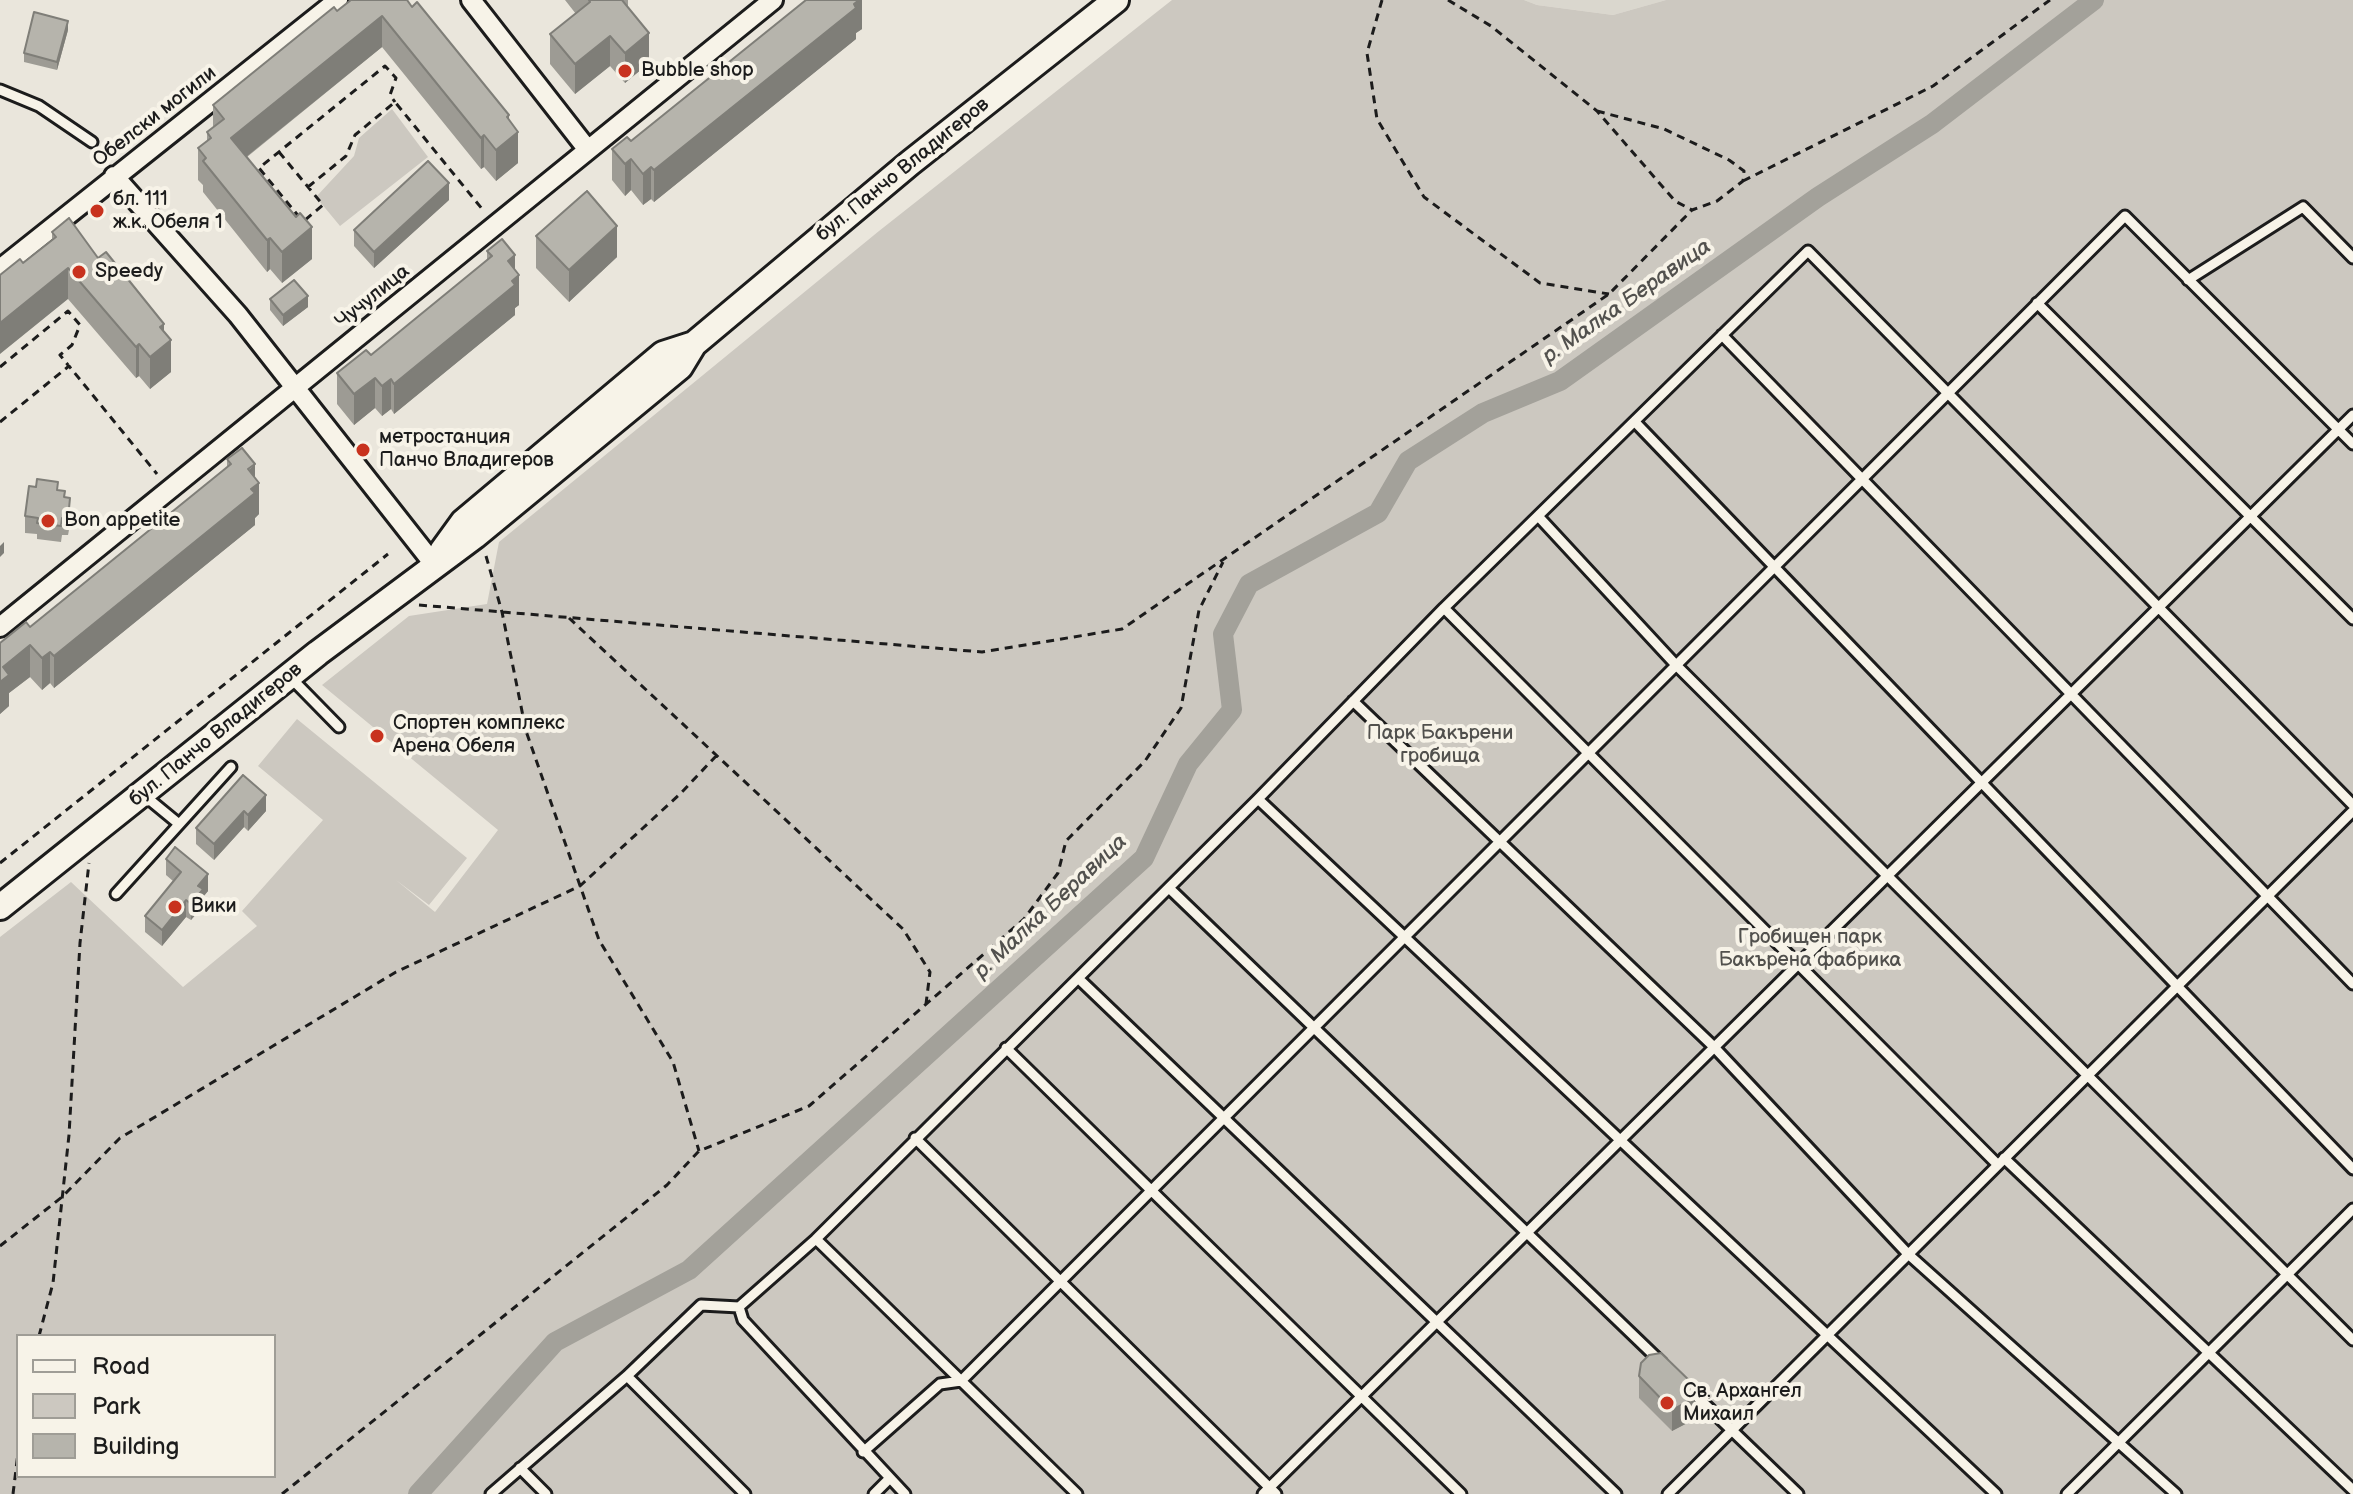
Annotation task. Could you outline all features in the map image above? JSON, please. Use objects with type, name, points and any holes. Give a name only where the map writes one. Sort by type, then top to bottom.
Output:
[{"type":"street","name":"Обелски могили","points":[[0,269],[338,0]]},
{"type":"street","points":[[471,0],[588,150]]},
{"type":"street","name":"Чучулица","points":[[0,627],[773,0]]},
{"type":"street","name":"бул. Панчо Владигеров","points":[[0,907],[433,563],[475,536],[680,367],[694,344],[910,163],[1116,0]]},
{"type":"street","points":[[114,176],[238,315],[433,563]]},
{"type":"lane","points":[[0,90],[39,106],[92,142]]},
{"type":"lane","points":[[2188,280],[2303,207],[2353,258]]},
{"type":"lane","points":[[863,1452],[940,1384],[961,1381],[2125,216],[2353,444]]},
{"type":"lane","points":[[491,1494],[627,1376],[701,1305],[739,1307],[816,1239],[1079,979],[1444,608],[1808,251],[2353,808],[1668,1494]]},
{"type":"lane","points":[[2037,303],[2353,619]]},
{"type":"lane","points":[[1722,335],[2353,984]]},
{"type":"lane","points":[[915,1138],[1269,1492],[2353,415]]},
{"type":"lane","points":[[1635,422],[2353,1169]]},
{"type":"lane","points":[[1538,516],[1676,665],[2353,1340]]},
{"type":"lane","points":[[1444,608],[1798,964],[2001,1162],[2210,1352],[2353,1490]]},
{"type":"lane","points":[[289,676],[339,727]]},
{"type":"lane","points":[[1353,701],[1714,1047],[1908,1254],[2176,1494]]},
{"type":"lane","points":[[116,894],[231,767]]},
{"type":"lane","points":[[142,794],[179,824]]},
{"type":"lane","points":[[1258,799],[1996,1494]]},
{"type":"lane","points":[[1169,888],[1798,1494]]},
{"type":"lane","points":[[1079,979],[1616,1494]]},
{"type":"lane","points":[[1006,1048],[1461,1494]]},
{"type":"lane","points":[[2067,1494],[2353,1209]]},
{"type":"lane","points":[[816,1239],[1077,1494]]},
{"type":"lane","points":[[739,1307],[743,1320],[905,1494]]},
{"type":"lane","points":[[627,1376],[745,1494]]},
{"type":"lane","points":[[520,1468],[546,1494]]},
{"type":"lane","points":[[874,1494],[890,1478]]},
{"type":"path","points":[[1382,0],[1367,53],[1377,119],[1424,197],[1540,283],[1609,294]]},
{"type":"path","points":[[1448,0],[1491,26],[1597,111],[1675,201],[1692,210]]},
{"type":"path","points":[[408,604],[982,652],[1122,629],[1609,294],[1692,210],[1717,201],[1743,181],[1933,86],[2050,0]]},
{"type":"path","points":[[279,152],[323,205],[303,221],[259,168],[385,66],[396,78],[390,95],[496,225]]},
{"type":"path","points":[[308,187],[346,156],[355,135],[395,102]]},
{"type":"path","points":[[1597,111],[1664,129],[1729,160],[1744,171],[1743,181]]},
{"type":"path","points":[[0,367],[68,311],[80,325],[72,345],[60,355],[170,490]]},
{"type":"path","points":[[0,422],[69,366]]},
{"type":"path","points":[[482,545],[502,612],[526,731],[599,940],[673,1062],[699,1151]]},
{"type":"path","points":[[0,863],[388,554]]},
{"type":"path","points":[[282,1494],[667,1185],[699,1151],[809,1106],[1024,919],[1058,873],[1066,841],[1145,761],[1181,708],[1199,610],[1224,558]]},
{"type":"path","points":[[569,618],[903,929],[930,972],[926,1004]]},
{"type":"path","points":[[0,1246],[62,1197],[120,1138],[396,972],[580,886],[681,793],[717,755]]},
{"type":"path","points":[[40,1334],[53,1283],[90,855]]},
{"type":"path","points":[[13,1494],[16,1469]]},
{"type":"shaded area","points":[[1524,0],[1666,0],[1613,15],[1537,5]]},
{"type":"green space","name":"Парк Бакърени гробища","points":[[1172,0],[1524,0],[1537,5],[1613,15],[1666,0],[2353,0],[2353,1494],[0,1494],[0,937],[71,882],[183,987],[257,926],[242,911],[323,820],[258,766],[297,719],[467,858],[429,905],[396,880],[435,912],[498,830],[322,685],[409,616],[487,604],[499,542],[879,231]]},
{"type":"green space","points":[[392,109],[428,157],[340,226],[316,197],[354,156],[359,138]]},
{"type":"building","points":[[351,0],[407,0],[412,7],[417,2],[509,115],[507,117],[518,132],[496,150],[484,135],[481,138],[382,16],[231,138],[296,217],[300,213],[312,227],[282,252],[270,238],[267,240],[203,161],[206,158],[198,148],[211,138],[207,132],[224,119],[213,105],[334,7],[337,11]]},
{"type":"building","points":[[589,0],[622,0],[649,33],[625,53],[610,36],[575,64],[550,34]]},
{"type":"building","points":[[806,0],[859,0],[854,4],[856,8],[654,170],[651,167],[643,174],[631,159],[625,164],[612,149],[627,137],[631,141]]},
{"type":"building","points":[[34,12],[68,21],[57,62],[24,53]]},
{"type":"building","points":[[428,161],[449,183],[374,252],[354,230]]},
{"type":"building","points":[[587,191],[617,226],[569,270],[536,236]]},
{"type":"building","points":[[69,218],[98,258],[106,252],[164,324],[160,327],[171,340],[150,357],[139,344],[136,347],[68,268],[0,323],[0,275],[20,259],[23,263],[56,237],[52,232]]},
{"type":"building","points":[[502,239],[515,255],[508,261],[519,275],[512,281],[515,285],[394,384],[391,379],[382,386],[375,378],[354,394],[337,373],[366,350],[371,355],[492,256],[487,251]]},
{"type":"building","points":[[294,280],[308,296],[283,315],[270,299]]},
{"type":"building","points":[[242,448],[255,464],[248,469],[259,483],[251,489],[255,493],[54,656],[50,652],[42,658],[30,645],[3,667],[9,675],[0,682],[0,643],[26,622],[30,627],[231,464],[227,459]]},
{"type":"building","points":[[37,479],[58,482],[57,490],[65,491],[64,497],[70,498],[68,519],[62,518],[61,526],[37,523],[38,518],[25,516],[29,486],[36,487]]},
{"type":"building","points":[[243,775],[266,795],[248,815],[244,811],[214,844],[196,828]]},
{"type":"building","points":[[175,847],[208,874],[198,886],[203,889],[191,904],[186,900],[162,930],[145,916],[181,872],[166,859]]},
{"type":"building","points":[[1661,1353],[1695,1386],[1693,1399],[1672,1410],[1639,1376],[1641,1363],[1649,1355]]},
{"type":"waterway","name":"р. Малка Беравица","points":[[418,1494],[555,1342],[689,1270],[1144,858],[1188,764],[1232,710],[1223,634],[1249,584],[1378,513],[1408,461],[1483,413],[1560,381],[1818,197],[1932,124],[2094,0]]},
{"type":"place","name":"Bubble shop","points":[[625,71]]},
{"type":"place","name":"бл. 111 ж.к. Обеля 1","points":[[97,211]]},
{"type":"place","name":"Speedy","points":[[79,272]]},
{"type":"place","name":"метростанция Панчо Владигеров","points":[[363,450]]},
{"type":"place","name":"Bon appetite","points":[[48,521]]},
{"type":"place","name":"Спортен комплекс Арена Обеля","points":[[377,736]]},
{"type":"place","name":"Вики","points":[[175,907]]},
{"type":"place","name":"Св. Архангел Михаил","points":[[1667,1403]]},
{"type":"park label","name":"Гробищен парк Бакърена фабрика","points":[[1810,950]]}]
